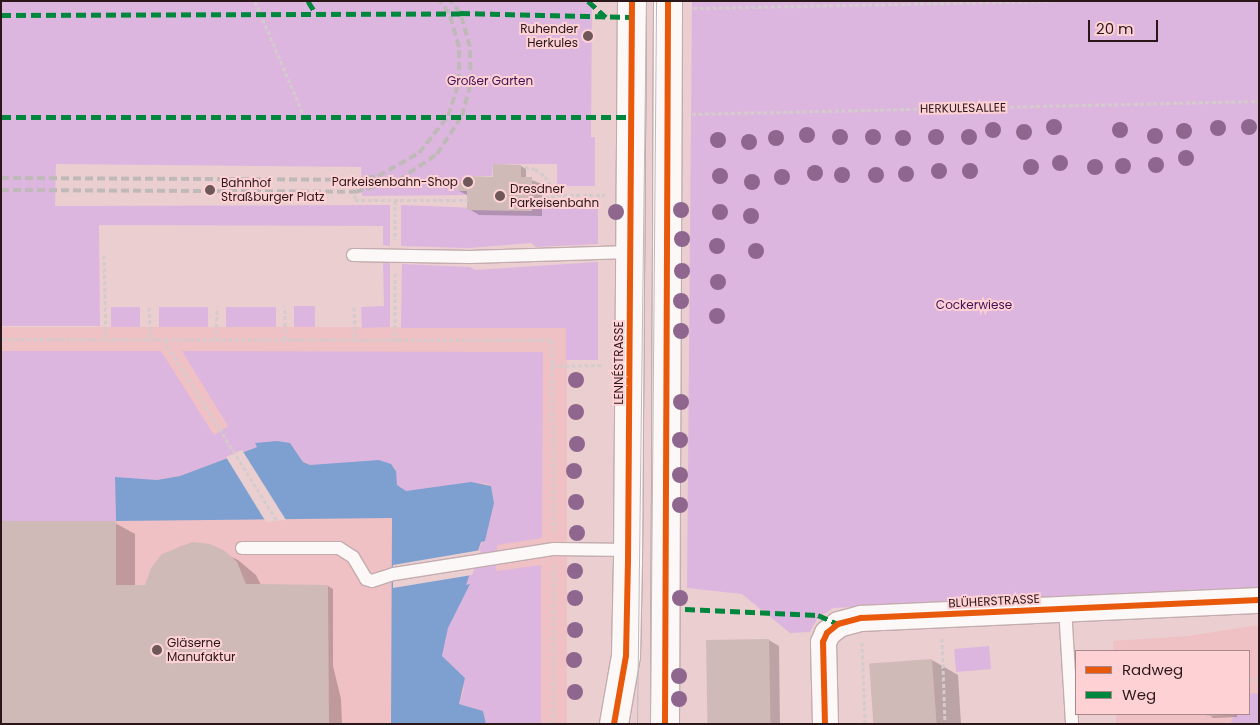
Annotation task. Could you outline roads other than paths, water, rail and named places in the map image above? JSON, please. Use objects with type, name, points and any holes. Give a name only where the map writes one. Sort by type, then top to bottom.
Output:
[{"type":"main road","name":"LENNÉSTRASSE","points":[[614,724],[626,656],[632,1]]},
{"type":"main road","points":[[665,724],[667,110],[677,4]]},
{"type":"street","name":"BLÜHERSTRASSE","points":[[825,724],[823,642],[838,624],[861,618],[1259,600]]},
{"type":"lane","points":[[353,256],[470,257],[630,252]]},
{"type":"lane","points":[[242,548],[340,548],[353,557],[366,579],[379,580],[394,574],[554,549],[628,550]]},
{"type":"lane","points":[[1065,608],[1072,724]]},
{"type":"water","points":[[277,441],[290,443],[303,462],[310,465],[379,460],[391,464],[396,471],[397,485],[406,491],[471,482],[491,486],[494,503],[485,541],[481,542],[466,585],[470,584],[448,628],[442,656],[465,678],[459,704],[483,711],[486,724],[391,724],[392,518],[116,521],[115,477],[157,480],[180,476],[257,447],[255,443]]},
{"type":"tram line","points":[[637,724],[646,1]]},
{"type":"tram line","points":[[650,724],[656,1]]},
{"type":"railway","points":[[1,178],[355,180],[378,176],[419,153],[448,116],[459,82],[459,47],[449,13],[440,1]]},
{"type":"railway","points":[[1,190],[355,192],[399,180],[437,154],[462,116],[471,82],[470,47],[460,13],[451,1]]},
{"type":"place","name":"Ruhender Herkules","points":[[588,36]]},
{"type":"place","name":"Parkeisenbahn-Shop","points":[[468,182]]},
{"type":"place","name":"Bahnhof Straßburger Platz","points":[[210,190]]},
{"type":"place","name":"Dresdner Parkeisenbahn","points":[[500,196]]},
{"type":"place","name":"Gläserne Manufaktur","points":[[157,650]]},
{"type":"park label","name":"Großer Garten","points":[[490,81]]},
{"type":"park label","name":"Cockerwiese","points":[[974,305]]}]
